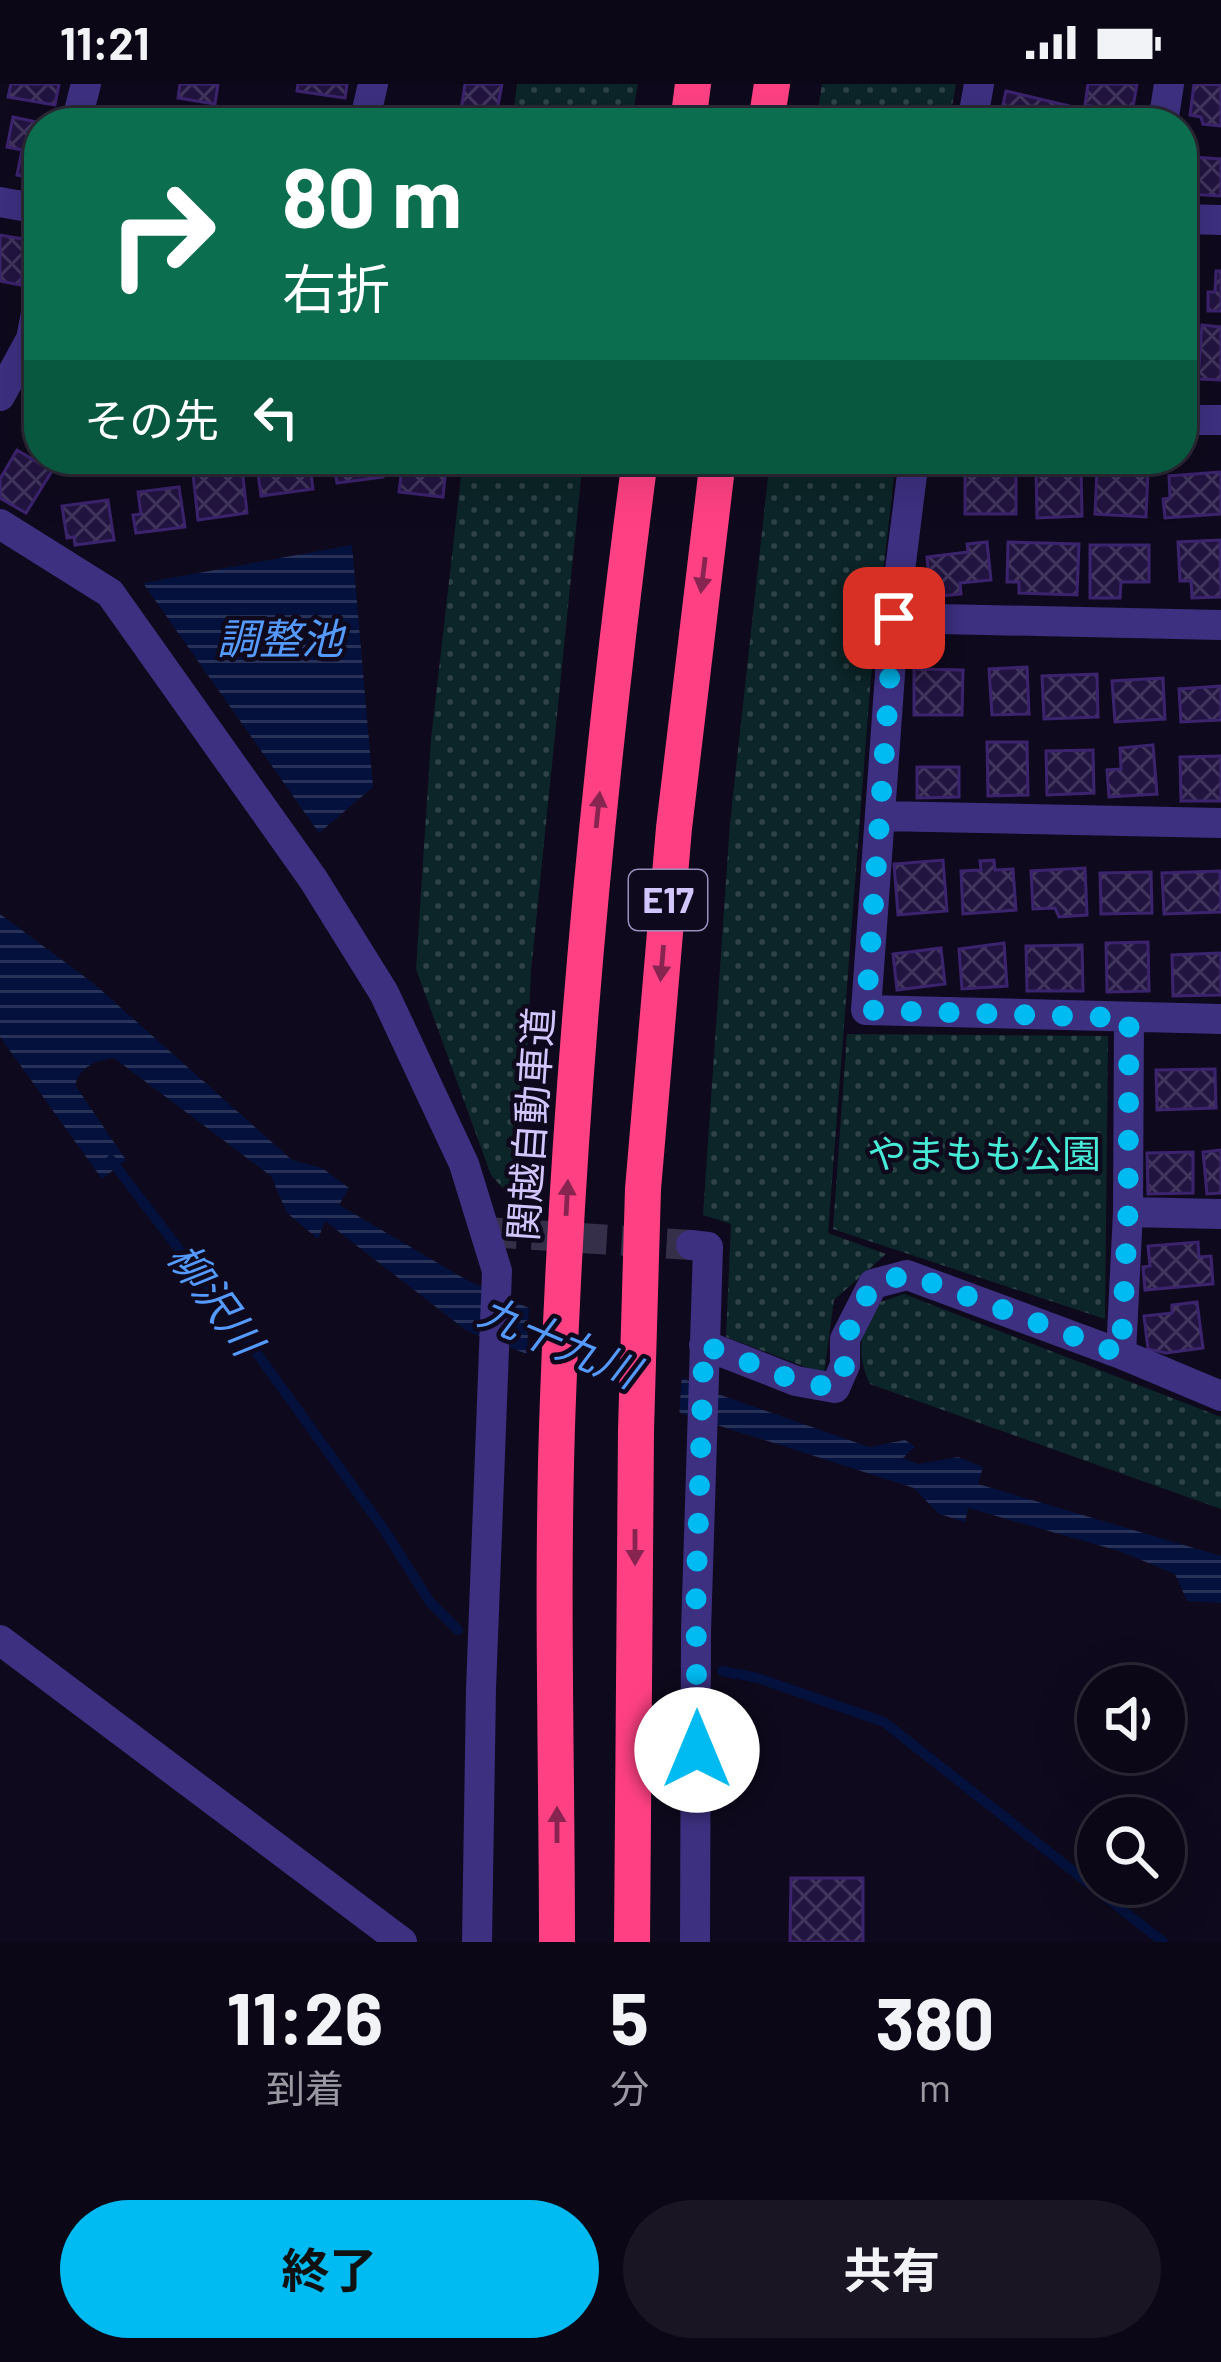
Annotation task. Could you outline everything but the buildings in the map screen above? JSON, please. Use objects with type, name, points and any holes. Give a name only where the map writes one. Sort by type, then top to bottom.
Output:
[{"type":"highway","name":"関越自動車道","points":[[557,1942],[561,1315],[579,1021],[638,474]]},
{"type":"highway","name":"E17","points":[[632,1942],[635,1430],[643,1189],[674,828],[716,474]]},
{"type":"street","points":[[0,396],[24,358]]},
{"type":"street","points":[[912,474],[894,618],[866,1010],[1221,1019]]},
{"type":"street","points":[[0,524],[110,593],[313,879],[384,993],[464,1165],[497,1271],[481,1689],[478,1942]]},
{"type":"street","points":[[894,618],[1221,625]]},
{"type":"street","points":[[880,816],[1221,823]]},
{"type":"street","points":[[1121,1354],[1128,1212],[1129,1018]]},
{"type":"street","points":[[1128,1212],[1221,1214]]},
{"type":"street","points":[[691,1245],[708,1246],[700,1466],[695,1942]]},
{"type":"street","points":[[704,1345],[796,1381],[835,1388],[845,1365],[845,1339],[872,1285],[908,1274],[1221,1396]]},
{"type":"street","points":[[0,1640],[402,1942]]},
{"type":"green space","points":[[517,84],[638,84],[634,108],[514,108]]},
{"type":"green space","points":[[822,84],[956,84],[952,108],[818,108]]},
{"type":"green space","points":[[461,474],[581,474],[531,971],[520,1207],[491,1175],[416,969],[431,739]]},
{"type":"green space","points":[[768,474],[894,474],[870,688],[828,1233],[886,1254],[834,1300],[824,1374],[726,1337],[731,1224],[703,1215],[730,823]]},
{"type":"green space","name":"やまもも公園","points":[[847,1034],[1108,1036],[1105,1319],[833,1229]]},
{"type":"green space","points":[[904,1294],[1221,1417],[1221,1509],[870,1384],[861,1353],[869,1315],[874,1304]]},
{"type":"water","name":"調整池","points":[[352,545],[373,787],[319,833],[143,583]]},
{"type":"water","name":"九十九川","points":[[0,914],[93,983],[292,1160],[322,1168],[349,1188],[339,1205],[465,1279],[715,1393],[869,1447],[905,1440],[915,1447],[903,1458],[918,1464],[958,1457],[983,1467],[978,1484],[1221,1556],[1221,1603],[1187,1601],[1175,1574],[1119,1551],[968,1508],[965,1522],[939,1514],[914,1488],[689,1416],[467,1331],[325,1221],[318,1239],[287,1213],[271,1176],[114,1058],[90,1065],[75,1085],[126,1160],[102,1179],[0,1037]]},
{"type":"pier","points":[[529,1303],[682,1372],[679,1418],[527,1360]]},
{"type":"waterway","name":"柳沢川","points":[[111,1160],[230,1316],[383,1528],[430,1602],[458,1630]]},
{"type":"waterway","name":"柳沢川","points":[[722,1671],[758,1678],[884,1722],[1163,1942]]},
{"type":"tunnel","points":[[487,1232],[691,1245]]},
{"type":"route","points":[[697,1750],[696,1594],[704,1345],[796,1381],[835,1388],[845,1365],[845,1339],[872,1285],[908,1274],[1121,1354],[1128,1212],[1129,1018],[866,1010],[894,618]]}]
